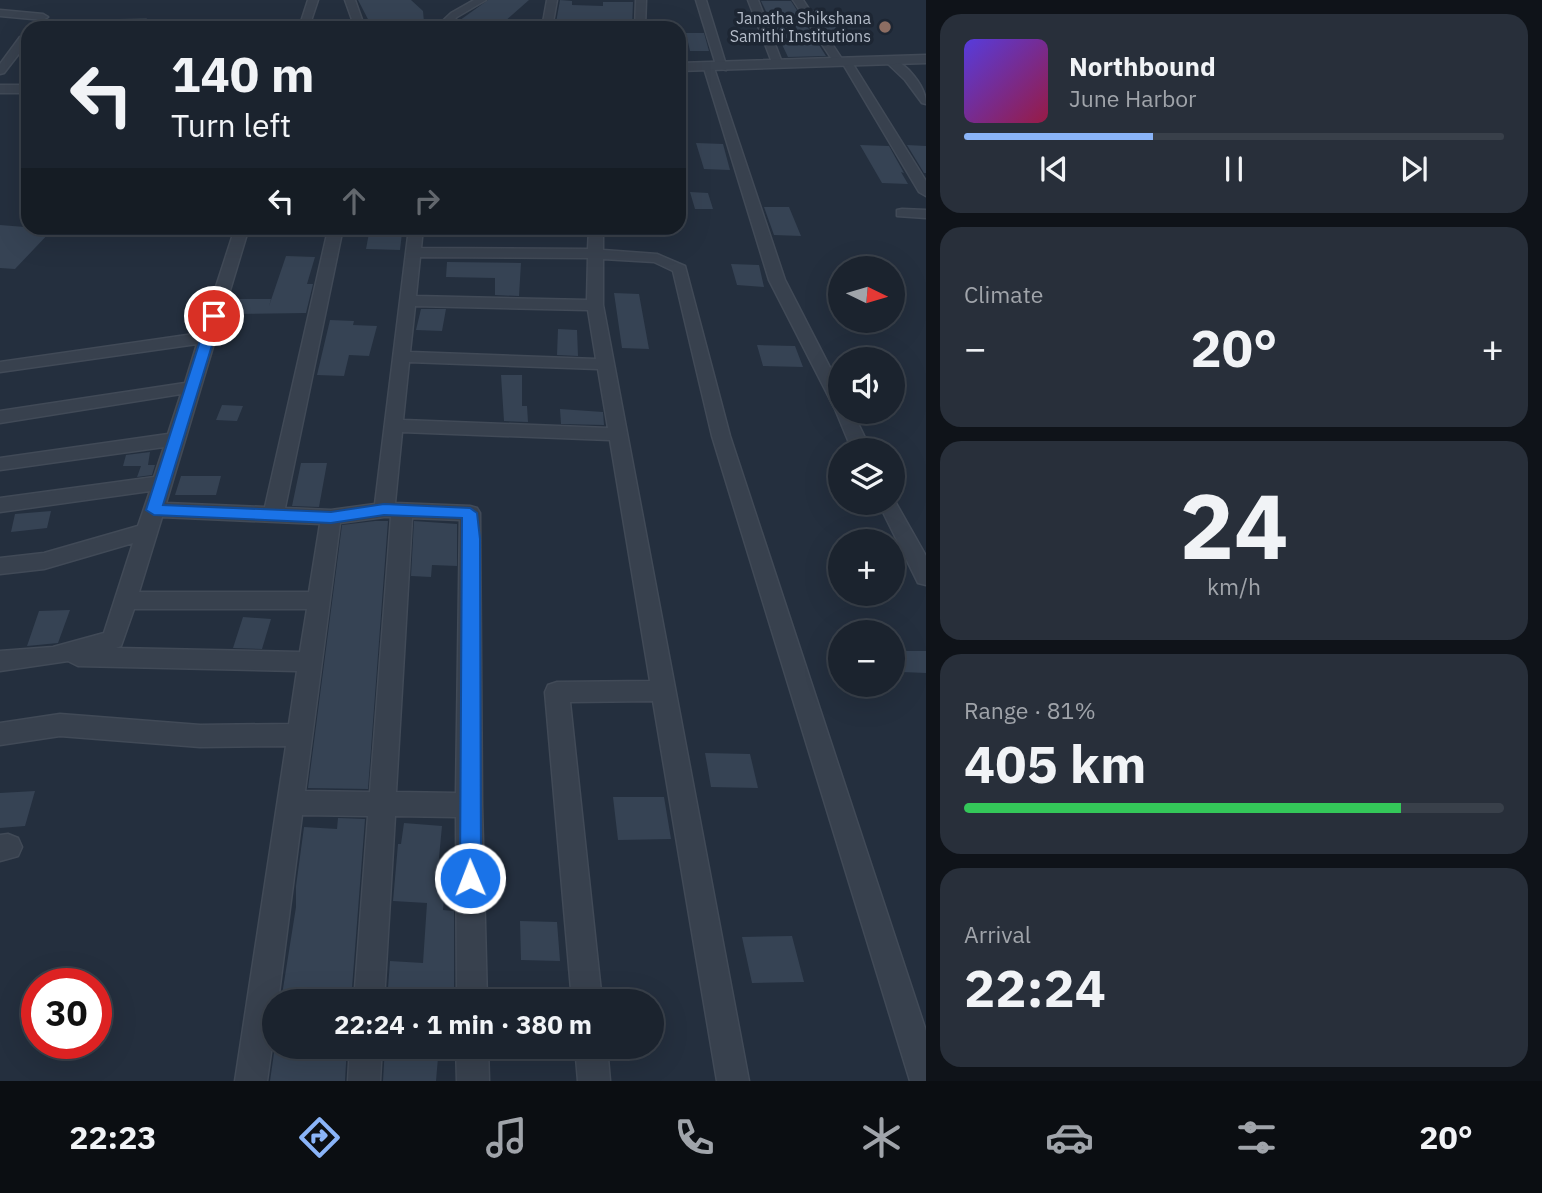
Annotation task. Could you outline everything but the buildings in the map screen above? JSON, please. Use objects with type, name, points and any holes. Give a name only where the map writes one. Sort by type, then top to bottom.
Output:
[{"type":"street","points":[[306,21],[313,0]]},
{"type":"street","points":[[350,0],[358,21]]},
{"type":"street","points":[[445,21],[452,12],[481,0]]},
{"type":"street","points":[[548,21],[552,0]]},
{"type":"street","points":[[640,21],[641,0]]},
{"type":"street","points":[[701,0],[715,68],[777,280],[828,381]]},
{"type":"street","points":[[753,0],[778,65]]},
{"type":"street","points":[[798,0],[842,61],[926,192]]},
{"type":"street","points":[[0,13],[30,21]]},
{"type":"street","points":[[47,21],[69,16]]},
{"type":"street","points":[[0,71],[21,44]]},
{"type":"street","points":[[686,67],[926,59]]},
{"type":"street","points":[[8,60],[21,60]]},
{"type":"street","points":[[890,60],[909,78],[926,101]]},
{"type":"street","points":[[0,89],[21,89]]},
{"type":"street","points":[[902,213],[926,214]]},
{"type":"street","points":[[53,656],[113,640],[239,235]]},
{"type":"street","points":[[273,515],[335,235]]},
{"type":"street","points":[[370,989],[382,803],[394,426],[414,235]]},
{"type":"street","points":[[596,235],[595,305],[733,1081]]},
{"type":"street","points":[[412,252],[595,254],[657,258],[680,269],[684,276],[721,436],[926,1081]]},
{"type":"street","points":[[407,301],[595,305]]},
{"type":"street","points":[[0,367],[208,337]]},
{"type":"street","points":[[401,357],[605,364]]},
{"type":"street","points":[[0,417],[192,387]]},
{"type":"street","points":[[394,426],[617,434]]},
{"type":"street","points":[[0,464],[176,439]]},
{"type":"street","points":[[0,505],[163,482]]},
{"type":"street","points":[[154,510],[331,517],[393,511],[470,513],[472,989]]},
{"type":"street","points":[[895,515],[926,577]]},
{"type":"street","points":[[251,1081],[331,517]]},
{"type":"street","points":[[0,566],[44,561],[147,531]]},
{"type":"street","points":[[125,601],[319,600]]},
{"type":"street","points":[[0,661],[53,656],[310,662]]},
{"type":"street","points":[[586,989],[557,692],[664,691]]},
{"type":"street","points":[[0,734],[60,725],[200,736],[300,735]]},
{"type":"street","points":[[290,803],[470,805]]},
{"type":"street","points":[[364,1081],[365,1059]]},
{"type":"street","points":[[472,1059],[473,1081]]},
{"type":"street","points":[[592,1059],[594,1081]]},
{"type":"place","name":"Janatha Shikshana Samithi Institutions","points":[[885,27]]},
{"type":"route","points":[[214,316],[154,510],[331,517],[384,510],[470,513],[470,878]]}]
